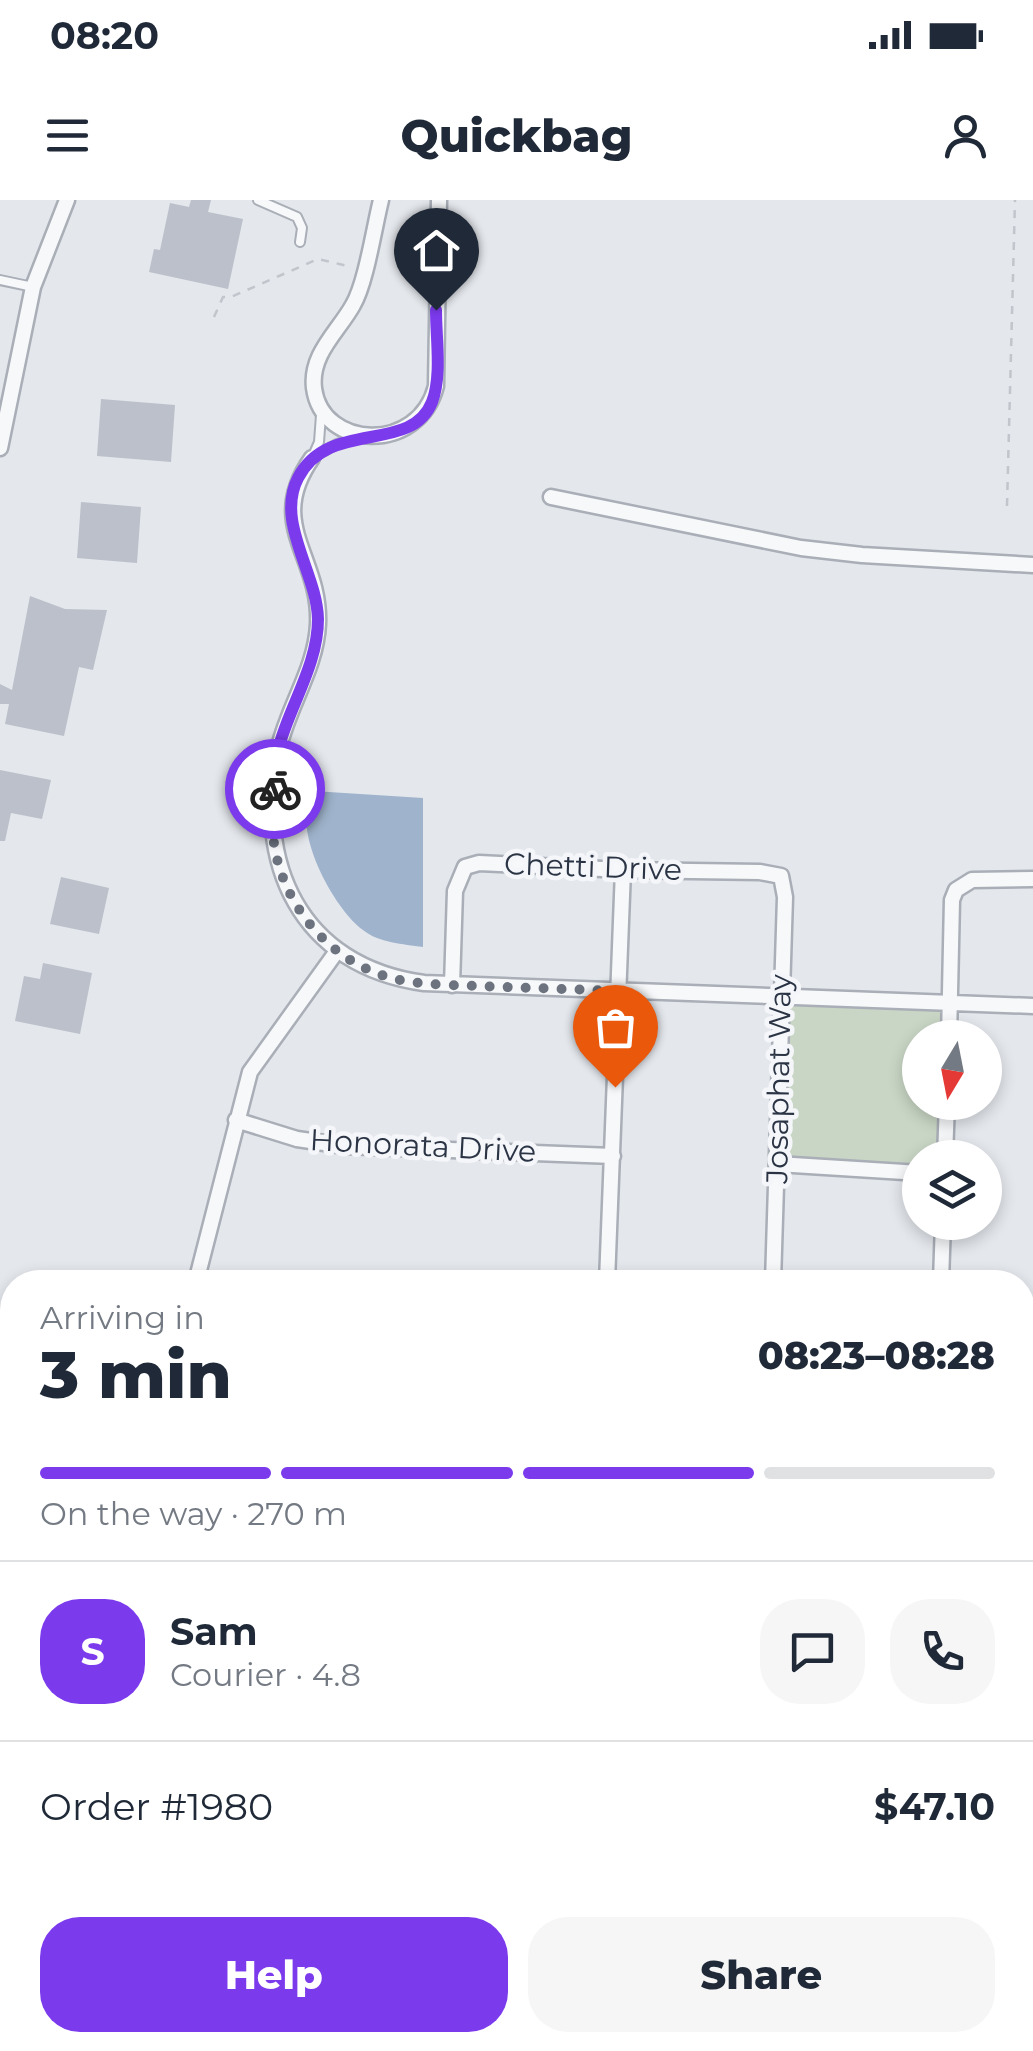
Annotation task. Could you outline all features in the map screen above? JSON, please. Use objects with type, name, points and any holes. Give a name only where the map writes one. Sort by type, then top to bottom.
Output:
[{"type":"street","points":[[0,448],[34,287],[67,200]]},
{"type":"street","points":[[380,200],[355,302],[316,365],[314,376],[317,401],[333,421],[364,436],[400,432],[420,419],[431,404],[436,386],[439,200]]},
{"type":"street","points":[[312,458],[298,478],[291,516],[312,581],[318,622],[312,658],[279,746],[272,835],[281,875],[295,905],[336,951],[394,979],[452,985],[1033,1006]]},
{"type":"street","points":[[551,497],[802,548],[1033,566]]},
{"type":"street","name":"Chetti Drive","points":[[452,985],[455,891],[465,867],[479,862],[760,872],[781,876]]},
{"type":"street","points":[[607,1270],[623,870]]},
{"type":"street","name":"Josaphat Way","points":[[774,1270],[785,896],[781,876]]},
{"type":"street","points":[[949,1020],[952,900],[958,887],[972,880],[1033,879]]},
{"type":"street","points":[[199,1270],[250,1072],[336,951]]},
{"type":"street","name":"Honorata Drive","points":[[236,1120],[297,1139],[346,1146],[612,1156]]},
{"type":"street","points":[[777,1164],[902,1171]]},
{"type":"street","points":[[941,1270],[942,1240]]},
{"type":"lane","points":[[258,200],[297,217],[302,228],[300,242]]},
{"type":"lane","points":[[0,280],[34,287]]},
{"type":"lane","points":[[312,458],[319,442],[322,417],[317,401]]},
{"type":"lane","points":[[312,458],[337,444],[364,436]]},
{"type":"path","points":[[1007,506],[1015,200]]},
{"type":"path","points":[[214,316],[223,298],[318,259],[364,270]]},
{"type":"green space","points":[[780,999],[950,1003],[950,1020],[902,1020],[902,1120],[946,1120],[946,1140],[902,1140],[902,1172],[777,1164]]},
{"type":"water","points":[[313,791],[423,798],[423,947],[376,938],[342,908],[323,877],[310,843],[307,814]]},
{"type":"building","points":[[191,200],[211,200],[208,212],[243,219],[228,289],[149,272],[154,249],[160,250],[170,203],[189,207]]},
{"type":"building","points":[[101,399],[175,405],[171,462],[97,456]]},
{"type":"building","points":[[81,502],[141,507],[137,563],[77,558]]},
{"type":"building","points":[[30,596],[65,609],[107,610],[93,670],[79,667],[64,736],[5,724],[9,704],[0,704],[0,684],[12,690]]},
{"type":"building","points":[[0,770],[51,780],[42,819],[11,813],[5,841],[0,841]]},
{"type":"building","points":[[61,877],[109,888],[99,934],[50,924]]},
{"type":"building","points":[[43,963],[92,973],[80,1034],[15,1021],[24,976],[40,979]]},
{"type":"way so far","points":[[275,789],[272,835],[281,875],[295,905],[336,951],[394,979],[618,991],[615,1087]]},
{"type":"route","points":[[275,789],[279,746],[312,658],[318,622],[312,581],[291,516],[298,478],[312,458],[324,450],[364,436],[400,432],[426,412],[436,386],[436,310]]}]
